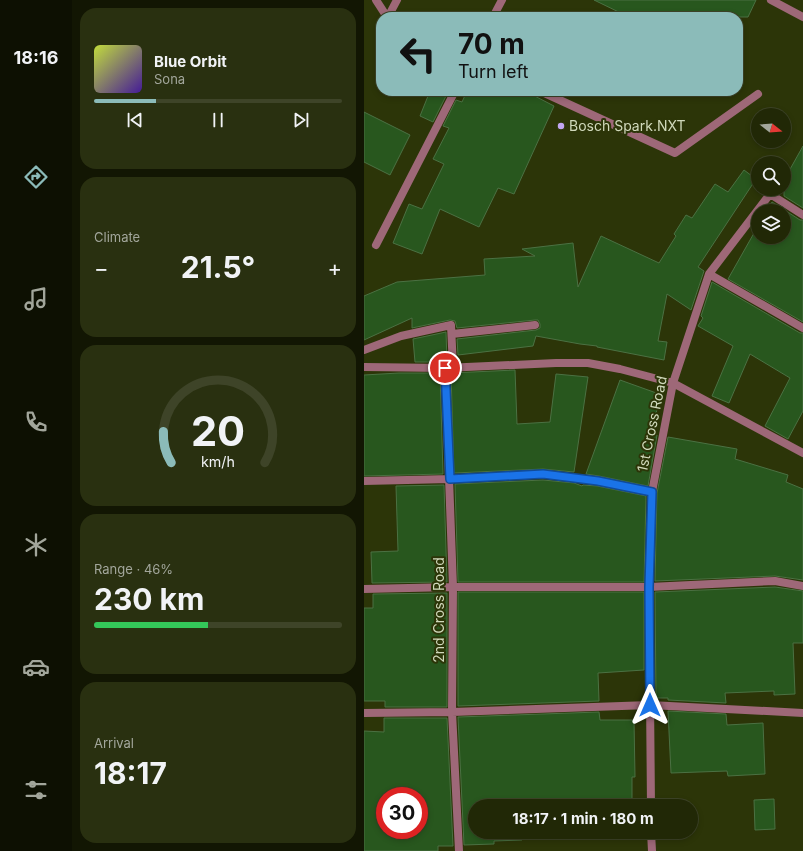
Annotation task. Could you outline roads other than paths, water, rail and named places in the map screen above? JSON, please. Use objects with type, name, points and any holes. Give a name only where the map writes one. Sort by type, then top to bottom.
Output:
[{"type":"street","points":[[376,0],[384,12]]},
{"type":"street","points":[[390,12],[396,0]]},
{"type":"street","points":[[496,12],[502,0]]},
{"type":"street","points":[[771,0],[803,17]]},
{"type":"street","points":[[551,96],[675,153],[758,94]]},
{"type":"street","points":[[376,245],[452,96]]},
{"type":"street","name":"1st Cross Road","points":[[651,799],[649,587],[652,492],[673,383],[709,274],[770,194],[803,215]]},
{"type":"street","points":[[709,274],[803,328]]},
{"type":"street","points":[[364,350],[400,336],[451,325],[452,334],[535,325]]},
{"type":"street","name":"2nd Cross Road","points":[[452,334],[449,368],[453,587],[452,712],[459,851]]},
{"type":"street","points":[[364,367],[449,368],[588,363],[620,369],[673,383],[803,453]]},
{"type":"street","points":[[364,481],[450,479],[543,474],[598,481],[652,492]]},
{"type":"street","points":[[364,589],[453,587],[649,587],[775,582],[803,586]]},
{"type":"street","points":[[364,713],[452,712],[650,705],[803,713]]},
{"type":"street","points":[[651,839],[652,851]]},
{"type":"place","name":"Bosch Spark.NXT","points":[[561,126]]}]
